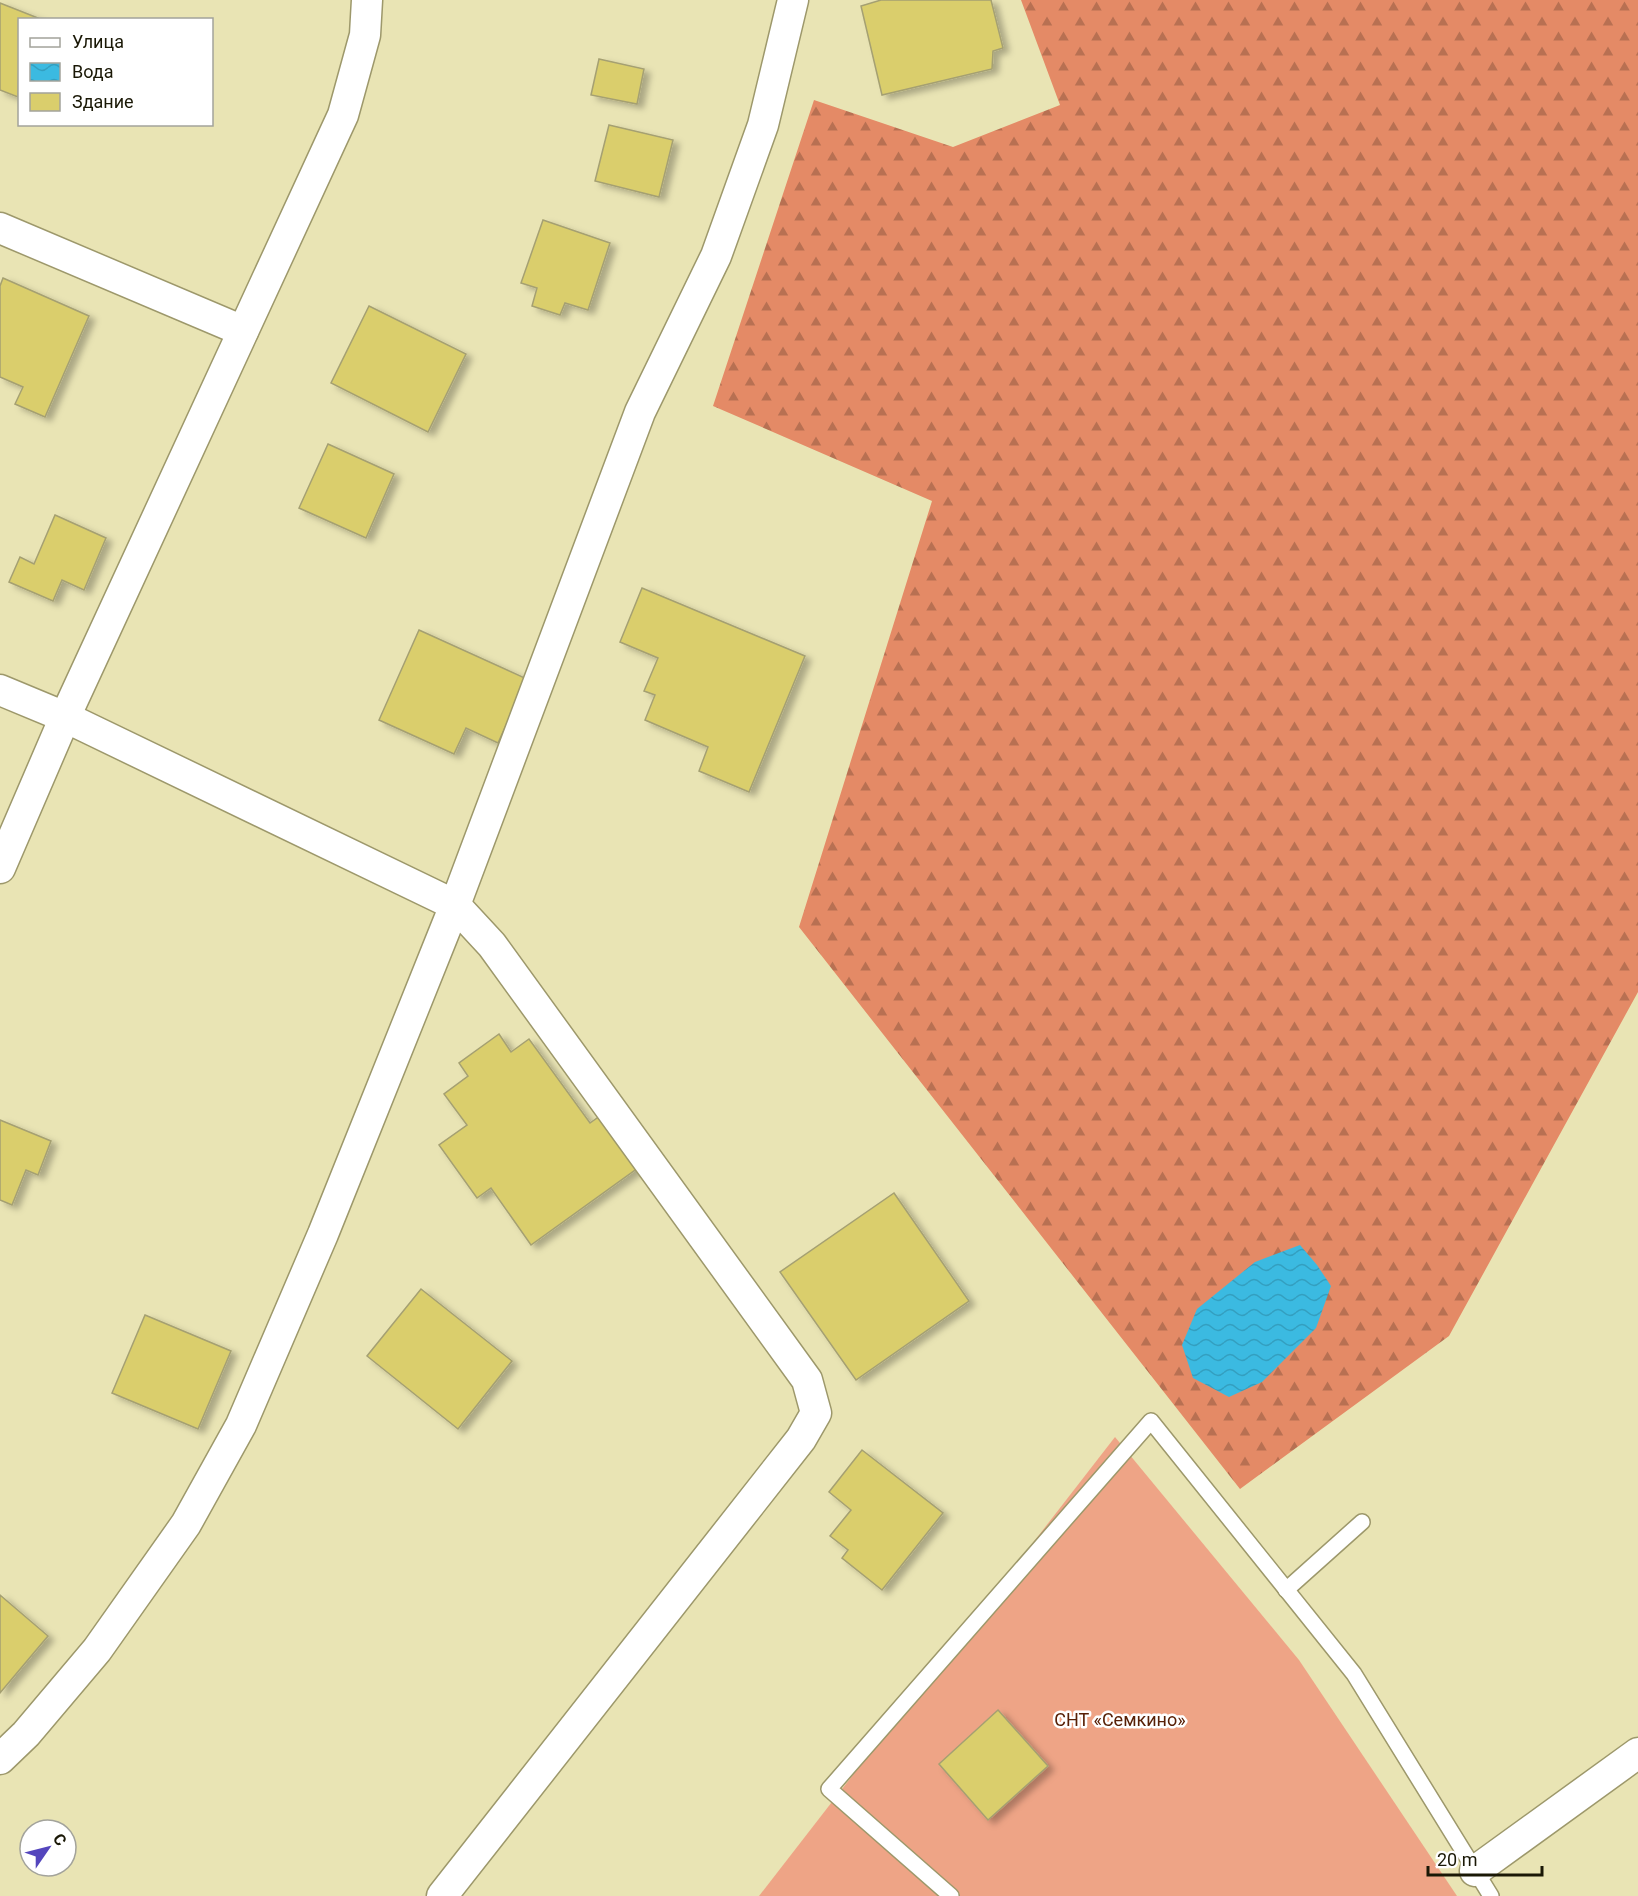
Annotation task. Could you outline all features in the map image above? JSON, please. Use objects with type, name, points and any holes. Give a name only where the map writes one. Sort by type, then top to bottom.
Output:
[{"type":"street","points":[[0,868],[65,717],[343,115],[365,35],[367,0]]},
{"type":"street","points":[[0,1759],[26,1734],[97,1650],[186,1524],[241,1425],[323,1234],[455,905],[640,412],[716,256],[763,125],[793,0]]},
{"type":"street","points":[[0,228],[243,331]]},
{"type":"street","points":[[0,690],[65,717],[455,905],[492,945],[807,1380],[816,1413],[801,1439],[442,1896]]},
{"type":"street","points":[[1475,1871],[1638,1754]]},
{"type":"lane","points":[[951,1896],[829,1789],[1151,1421],[1354,1674],[1491,1896]]},
{"type":"lane","points":[[1286,1590],[1362,1522]]},
{"type":"green space","points":[[1021,0],[1638,0],[1638,992],[1449,1336],[1240,1489],[799,927],[932,501],[713,406],[814,100],[953,147],[1060,105]]},
{"type":"green space","name":"СНТ «Семкино»","points":[[1115,1437],[1299,1660],[1457,1896],[759,1896]]},
{"type":"water","points":[[1300,1245],[1331,1286],[1316,1328],[1262,1382],[1229,1397],[1193,1378],[1182,1345],[1197,1309],[1255,1262]]},
{"type":"building","points":[[881,0],[991,0],[1003,48],[993,51],[992,69],[882,95],[861,6]]},
{"type":"building","points":[[0,3],[38,18],[18,18],[18,97],[0,90]]},
{"type":"building","points":[[599,59],[644,69],[637,104],[591,95]]},
{"type":"building","points":[[609,125],[673,140],[659,197],[595,181]]},
{"type":"building","points":[[543,220],[610,243],[588,310],[565,303],[560,315],[532,306],[537,288],[521,283]]},
{"type":"building","points":[[3,278],[89,316],[45,417],[15,404],[23,387],[0,377],[0,286]]},
{"type":"building","points":[[369,306],[466,354],[428,432],[331,383]]},
{"type":"building","points":[[328,444],[394,474],[366,538],[299,508]]},
{"type":"building","points":[[55,515],[106,538],[84,590],[62,580],[53,601],[9,582],[20,557],[34,564]]},
{"type":"building","points":[[642,588],[805,656],[749,792],[699,771],[708,747],[645,720],[655,695],[644,691],[658,658],[620,642]]},
{"type":"building","points":[[419,630],[527,679],[498,743],[466,728],[454,754],[379,720]]},
{"type":"building","points":[[499,1034],[511,1052],[529,1039],[590,1123],[604,1113],[642,1165],[531,1245],[491,1188],[477,1198],[439,1145],[467,1125],[444,1094],[468,1076],[459,1063]]},
{"type":"building","points":[[0,1120],[51,1141],[38,1175],[26,1170],[12,1205],[0,1200]]},
{"type":"building","points":[[894,1193],[969,1301],[856,1380],[780,1272]]},
{"type":"building","points":[[421,1289],[512,1361],[458,1429],[367,1356]]},
{"type":"building","points":[[145,1315],[231,1351],[198,1429],[112,1393]]},
{"type":"building","points":[[862,1450],[943,1513],[882,1590],[842,1558],[848,1550],[830,1536],[851,1510],[829,1492]]},
{"type":"building","points":[[0,1595],[48,1636],[0,1693]]},
{"type":"building","points":[[998,1710],[1048,1766],[988,1820],[939,1764]]}]
